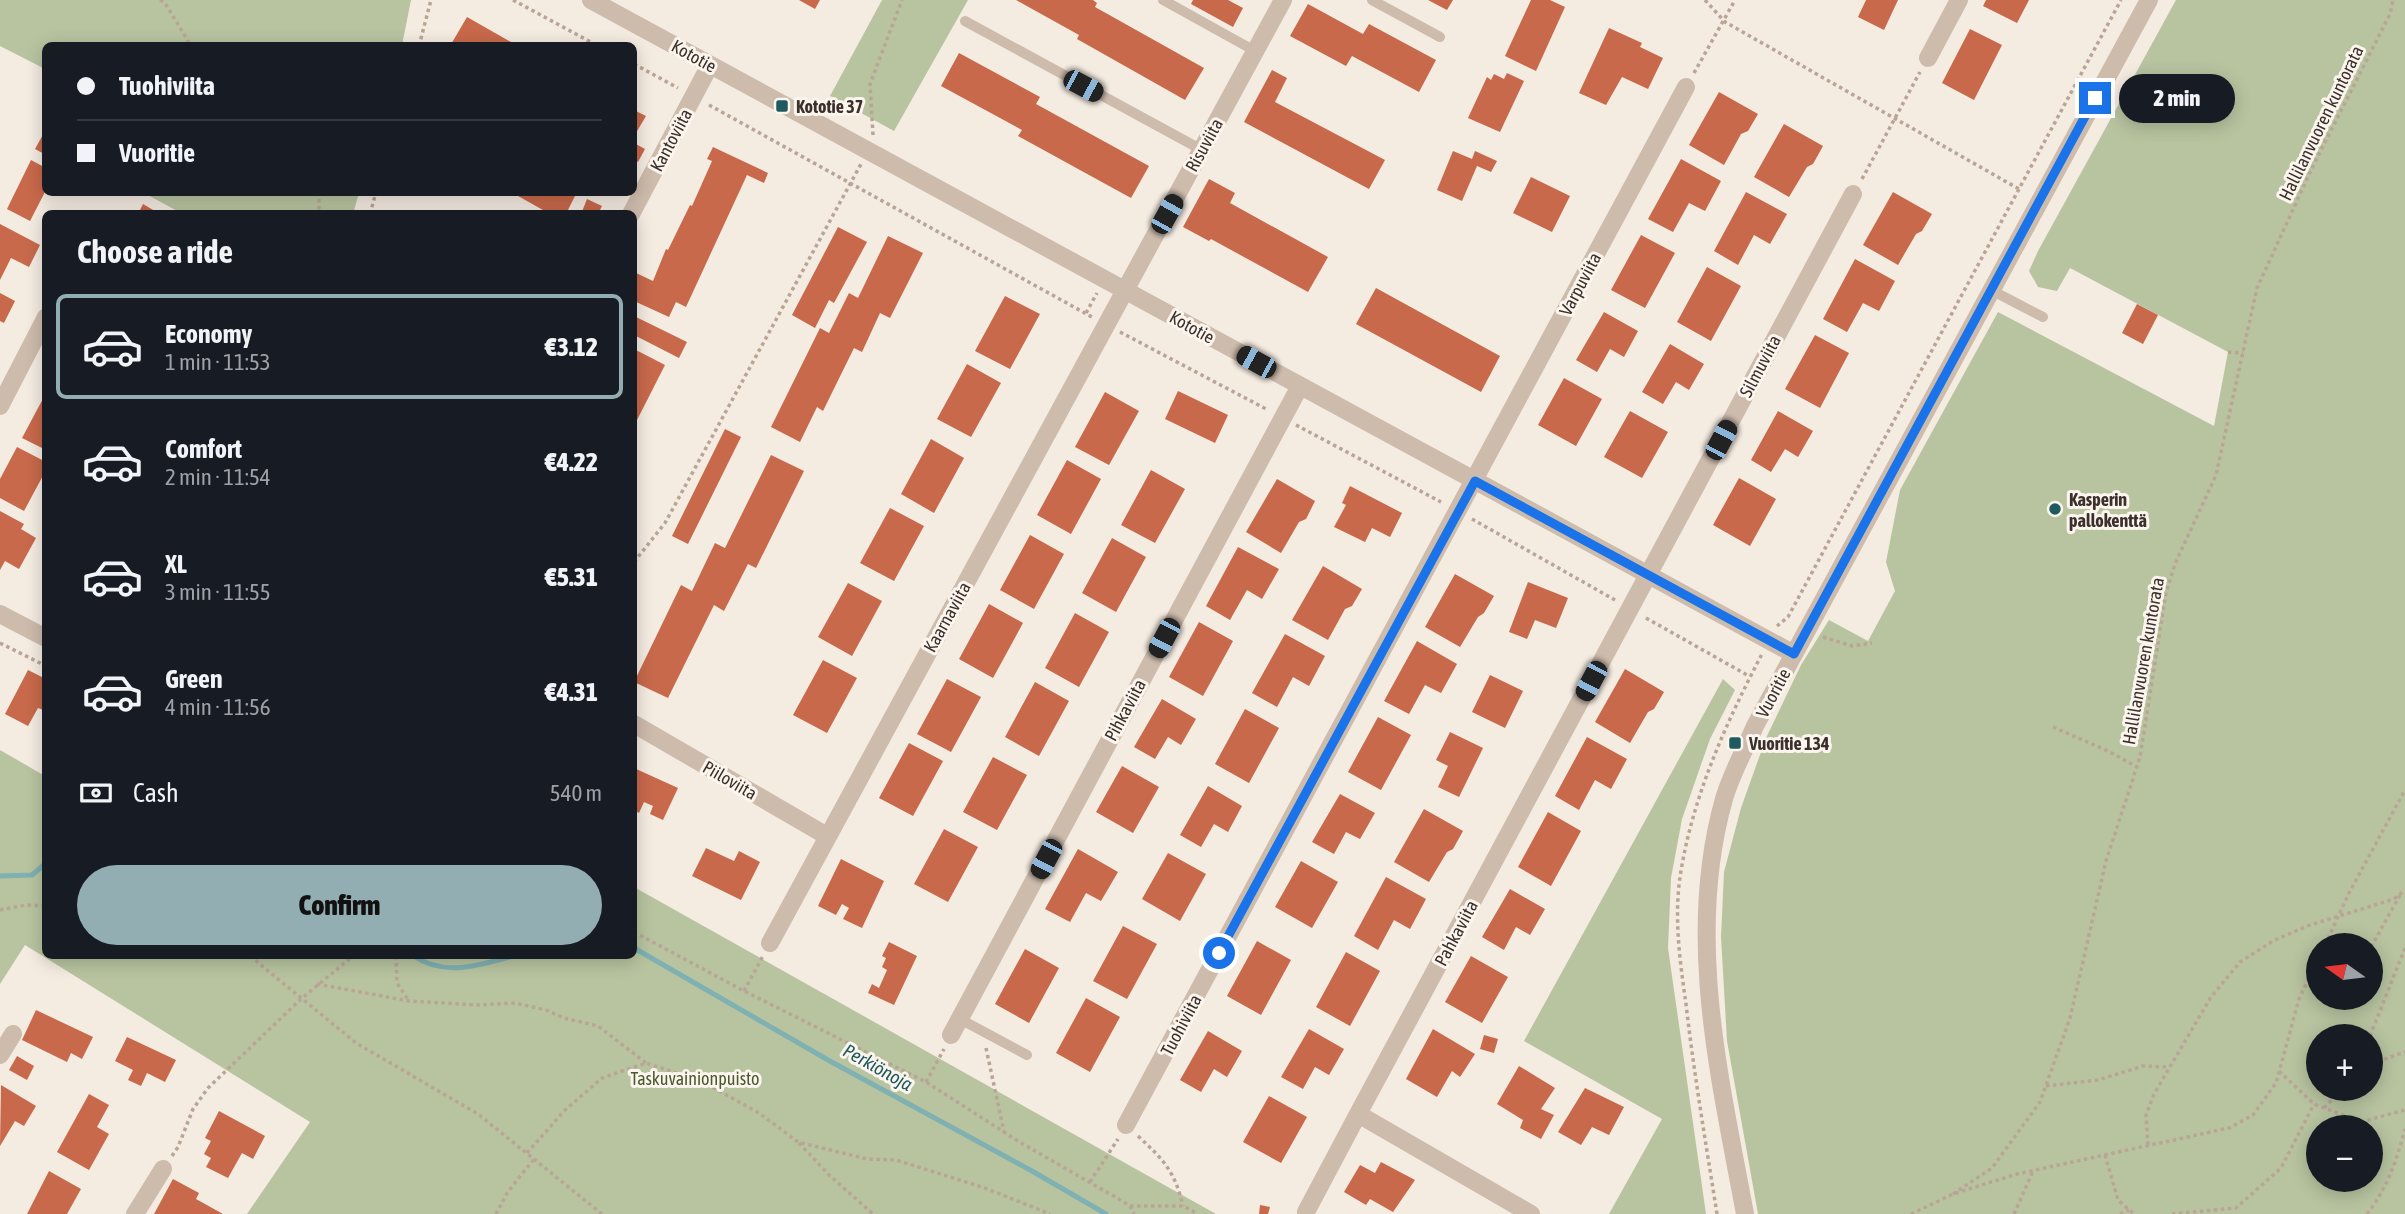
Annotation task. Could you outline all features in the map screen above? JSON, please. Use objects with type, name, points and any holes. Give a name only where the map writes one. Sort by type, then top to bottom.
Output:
[{"type":"street","name":"Kototie","points":[[591,0],[1794,654]]},
{"type":"street","name":"Risuviita","points":[[1125,291],[1283,0]]},
{"type":"street","points":[[1928,58],[1959,0]]},
{"type":"street","name":"Vuoritie","points":[[1745,1214],[1709,1008],[1707,940],[1710,863],[1724,797],[1755,726],[2149,0]]},
{"type":"street","name":"Kantoviita","points":[[633,210],[710,65]]},
{"type":"street","name":"Varpuviita","points":[[1475,481],[1686,87]]},
{"type":"street","name":"Silmuviita","points":[[1648,575],[1853,194]]},
{"type":"street","name":"Kaarnaviita","points":[[770,943],[1125,291]]},
{"type":"street","points":[[0,406],[42,325]]},
{"type":"street","name":"Pihkaviita","points":[[955,1027],[1300,386]]},
{"type":"street","name":"Tuohiviita","points":[[1126,1125],[1475,481]]},
{"type":"street","name":"Pahkaviita","points":[[1306,1212],[1648,575]]},
{"type":"street","points":[[0,614],[42,636]]},
{"type":"street","name":"Piiloviita","points":[[637,726],[827,836]]},
{"type":"street","points":[[0,1055],[13,1034]]},
{"type":"street","points":[[1358,1114],[1531,1214]]},
{"type":"street","points":[[135,1214],[163,1170]]},
{"type":"lane","points":[[1163,0],[1255,51]]},
{"type":"lane","points":[[1372,0],[1440,37]]},
{"type":"lane","points":[[965,21],[1202,150]]},
{"type":"lane","points":[[1992,290],[2043,317]]},
{"type":"lane","points":[[955,1027],[984,1032],[1027,1055]]},
{"type":"path","points":[[160,0],[188,42]]},
{"type":"path","points":[[420,42],[431,0]]},
{"type":"path","points":[[513,0],[591,42]]},
{"type":"path","points":[[874,141],[870,84],[902,0]]},
{"type":"path","points":[[1705,0],[1725,22],[2019,189]]},
{"type":"path","points":[[1686,87],[1735,0]]},
{"type":"path","name":"Hallilanvuoren kuntorata","points":[[1911,1214],[1953,1194],[1992,1168],[2039,1102],[2046,1086],[2070,1018],[2106,861],[2140,757],[2166,593],[2175,564],[2216,475],[2257,288],[2312,168],[2390,15],[2393,0]]},
{"type":"path","points":[[1853,194],[1928,58]]},
{"type":"path","points":[[637,66],[1107,325],[1459,511],[1749,677]]},
{"type":"path","points":[[637,558],[665,523],[850,184]]},
{"type":"path","points":[[2228,352],[2243,353]]},
{"type":"path","points":[[1788,617],[1824,638],[1852,646],[1872,643]]},
{"type":"path","points":[[0,643],[42,664]]},
{"type":"path","points":[[2053,727],[2137,767]]},
{"type":"path","points":[[2330,933],[2405,790]]},
{"type":"path","points":[[2148,1145],[2146,1115],[2154,1094],[2211,997],[2241,962],[2273,941],[2307,926],[2394,899],[2403,892]]},
{"type":"path","points":[[2379,933],[2403,892]]},
{"type":"path","points":[[0,910],[26,905],[42,906]]},
{"type":"path","points":[[637,934],[744,991],[926,1082],[1004,1132],[1130,1206],[1183,1206],[1198,1214]]},
{"type":"path","points":[[744,991],[770,943]]},
{"type":"path","points":[[2375,1024],[2405,948]]},
{"type":"path","points":[[254,959],[356,1042],[478,1114],[603,1214]]},
{"type":"path","points":[[163,1170],[178,1147],[193,1109],[208,1088],[317,984],[349,959]]},
{"type":"path","points":[[396,959],[397,983],[409,1001]]},
{"type":"path","points":[[317,984],[409,1001],[477,1005],[515,1003],[598,1026],[646,1063],[701,1080],[759,1113],[797,1142],[873,1214]]},
{"type":"path","name":"Hallilanvuoren kuntorata","points":[[1953,1194],[2033,1170],[2229,1128],[2253,1115],[2276,1083],[2299,999],[2306,987]]},
{"type":"path","points":[[926,1082],[955,1027]]},
{"type":"path","points":[[984,1032],[1004,1132]]},
{"type":"path","points":[[2383,1060],[2405,1052]]},
{"type":"path","points":[[527,1153],[564,1111],[602,1078],[646,1063]]},
{"type":"path","points":[[2046,1086],[2098,1080],[2143,1066],[2168,1067]]},
{"type":"path","points":[[2279,1072],[2314,1104],[2361,1122],[2405,1110]]},
{"type":"path","points":[[2324,1108],[2331,1101]]},
{"type":"path","points":[[2172,1214],[2236,1208],[2281,1168],[2314,1104]]},
{"type":"path","points":[[1090,1182],[1126,1125],[1164,1160],[1179,1187],[1183,1206]]},
{"type":"path","points":[[2367,1214],[2378,1199],[2397,1158],[2405,1129]]},
{"type":"path","points":[[797,1142],[867,1159],[896,1160],[985,1188],[1050,1214]]},
{"type":"path","points":[[2105,1155],[2118,1200],[2134,1214]]},
{"type":"path","points":[[496,1214],[507,1193],[534,1159]]},
{"type":"path","points":[[2014,1214],[2033,1170]]},
{"type":"path","points":[[1130,1206],[1134,1214]]},
{"type":"path","points":[[2120,1214],[2130,1210]]},
{"type":"green space","points":[[0,0],[411,0],[403,42],[42,42],[42,67],[0,46]]},
{"type":"green space","points":[[882,0],[968,0],[894,131],[830,96]]},
{"type":"green space","points":[[2176,0],[2405,0],[2405,1214],[1758,1214],[1727,1041],[1721,937],[1724,872],[1741,808],[1766,738],[1801,665],[1829,620],[1868,641],[1895,591],[1886,562],[1900,490],[1998,312],[2214,426],[2228,352],[2070,268],[2057,291],[2038,287],[2029,271]]},
{"type":"green space","points":[[150,196],[358,196],[354,210],[175,210]]},
{"type":"green space","points":[[1723,679],[1735,690],[1710,739],[1682,819],[1671,878],[1668,948],[1706,1214],[1609,1214],[1662,1119],[1524,1041]]},
{"type":"green space","name":"Taskuvainionpuisto","points":[[0,750],[42,774],[42,956],[25,945],[0,984]]},
{"type":"green space","name":"Taskuvainionpuisto","points":[[637,889],[1216,1214],[247,1214],[310,1122],[48,959],[637,959]]},
{"type":"building","points":[[799,0],[820,0],[815,9]]},
{"type":"building","points":[[1016,0],[1093,0],[1097,3],[1095,7],[1204,68],[1185,100],[1077,39],[1079,35]]},
{"type":"building","points":[[1193,0],[1228,0],[1243,8],[1233,27],[1191,4]]},
{"type":"building","points":[[1428,0],[1453,0],[1447,10]]},
{"type":"building","points":[[1531,0],[1550,0],[1565,7],[1536,71],[1505,56]]},
{"type":"building","points":[[1866,0],[1898,0],[1884,30],[1858,17]]},
{"type":"building","points":[[1986,0],[2029,0],[2017,23],[1983,6]]},
{"type":"building","points":[[1308,4],[1363,34],[1369,24],[1436,60],[1419,92],[1352,56],[1346,66],[1290,36]]},
{"type":"building","points":[[467,17],[511,42],[452,42]]},
{"type":"building","points":[[1609,28],[1642,43],[1640,47],[1663,58],[1648,89],[1622,77],[1606,105],[1579,93]]},
{"type":"building","points":[[1970,29],[2002,45],[1974,100],[1942,83]]},
{"type":"building","points":[[959,53],[1040,97],[1036,104],[1149,166],[1131,198],[1018,136],[1022,130],[941,86]]},
{"type":"building","points":[[1272,70],[1287,78],[1275,102],[1385,160],[1369,189],[1244,122]]},
{"type":"building","points":[[1507,73],[1524,81],[1500,132],[1468,118],[1487,77],[1491,80],[1494,74],[1504,79]]},
{"type":"building","points":[[1719,92],[1758,114],[1748,131],[1741,134],[1724,165],[1689,145]]},
{"type":"building","points":[[637,112],[646,116],[637,131]]},
{"type":"building","points":[[1784,124],[1823,146],[1789,197],[1754,177]]},
{"type":"building","points":[[42,136],[42,153],[35,149]]},
{"type":"building","points":[[637,145],[645,149],[637,161]]},
{"type":"building","points":[[713,147],[768,173],[764,183],[747,175],[686,307],[676,302],[669,317],[637,302],[637,273],[653,281],[666,249],[668,250],[690,205],[692,206],[712,161],[707,159]]},
{"type":"building","points":[[1453,151],[1472,159],[1475,151],[1497,161],[1491,172],[1477,166],[1462,201],[1437,190]]},
{"type":"building","points":[[1681,159],[1721,181],[1705,211],[1689,203],[1673,232],[1648,219]]},
{"type":"building","points":[[31,160],[42,166],[43,196],[30,221],[7,209]]},
{"type":"building","points":[[1531,177],[1570,196],[1552,232],[1513,213]]},
{"type":"building","points":[[1209,179],[1235,193],[1230,203],[1328,257],[1308,292],[1211,239],[1209,241],[1183,227]]},
{"type":"building","points":[[1746,192],[1787,214],[1770,244],[1754,235],[1738,265],[1714,251]]},
{"type":"building","points":[[1893,192],[1932,214],[1922,231],[1916,234],[1898,265],[1863,245]]},
{"type":"building","points":[[518,196],[575,196],[568,210],[543,210]]},
{"type":"building","points":[[587,199],[602,206],[600,210],[583,210]]},
{"type":"building","points":[[143,204],[153,210],[140,210]]},
{"type":"building","points":[[0,224],[40,245],[29,267],[11,258],[0,280]]},
{"type":"building","points":[[838,227],[867,242],[834,303],[829,300],[815,328],[792,315]]},
{"type":"building","points":[[1641,235],[1675,253],[1645,308],[1611,290]]},
{"type":"building","points":[[888,236],[923,253],[890,318],[880,313],[862,352],[854,348],[823,411],[817,407],[800,442],[771,427],[820,328],[829,333],[849,293],[858,298]]},
{"type":"building","points":[[1855,259],[1895,281],[1879,311],[1863,303],[1847,332],[1823,319]]},
{"type":"building","points":[[1707,267],[1741,286],[1711,341],[1677,322]]},
{"type":"building","points":[[1376,288],[1500,356],[1481,392],[1356,324]]},
{"type":"building","points":[[0,293],[15,301],[4,323],[0,321]]},
{"type":"building","points":[[1005,296],[1040,314],[1010,369],[975,351]]},
{"type":"building","points":[[2137,304],[2158,315],[2143,344],[2122,333]]},
{"type":"building","points":[[1604,312],[1638,331],[1624,357],[1610,349],[1597,372],[1576,360]]},
{"type":"building","points":[[637,317],[687,342],[679,358],[637,337]]},
{"type":"building","points":[[1815,335],[1849,353],[1820,408],[1785,389]]},
{"type":"building","points":[[1670,344],[1704,364],[1689,390],[1676,382],[1663,404],[1642,392]]},
{"type":"building","points":[[637,351],[665,365],[637,420]]},
{"type":"building","points":[[967,364],[1001,383],[971,437],[937,419]]},
{"type":"building","points":[[1564,378],[1602,399],[1576,446],[1538,425]]},
{"type":"building","points":[[1178,391],[1228,415],[1215,443],[1165,419]]},
{"type":"building","points":[[1105,392],[1139,411],[1109,465],[1075,447]]},
{"type":"building","points":[[42,400],[42,448],[22,438]]},
{"type":"building","points":[[1630,411],[1668,432],[1642,478],[1604,457]]},
{"type":"building","points":[[1778,411],[1813,431],[1798,457],[1785,449],[1771,472],[1751,460]]},
{"type":"building","points":[[725,429],[741,437],[688,544],[672,536]]},
{"type":"building","points":[[931,439],[964,458],[934,513],[901,494]]},
{"type":"building","points":[[17,447],[42,460],[42,477],[24,511],[0,498],[0,479]]},
{"type":"building","points":[[771,455],[804,471],[756,568],[748,564],[724,611],[714,605],[668,698],[637,683],[637,676],[681,585],[692,591],[715,543],[725,548]]},
{"type":"building","points":[[1067,460],[1101,479],[1071,534],[1037,515]]},
{"type":"building","points":[[1151,470],[1185,489],[1155,543],[1121,525]]},
{"type":"building","points":[[1739,478],[1776,499],[1750,546],[1713,525]]},
{"type":"building","points":[[1277,479],[1315,501],[1306,519],[1299,522],[1281,553],[1246,532]]},
{"type":"building","points":[[1350,486],[1402,513],[1390,537],[1372,528],[1365,542],[1334,527],[1346,505],[1342,503]]},
{"type":"building","points":[[890,508],[924,526],[894,581],[860,563]]},
{"type":"building","points":[[0,511],[24,524],[21,529],[36,538],[19,569],[5,561],[0,570]]},
{"type":"building","points":[[1030,535],[1064,554],[1034,609],[1000,590]]},
{"type":"building","points":[[1112,538],[1146,557],[1116,612],[1082,593]]},
{"type":"building","points":[[1238,547],[1279,569],[1262,599],[1247,590],[1230,620],[1206,606]]},
{"type":"building","points":[[1323,566],[1362,589],[1352,606],[1345,609],[1328,640],[1292,620]]},
{"type":"building","points":[[1455,574],[1494,596],[1460,647],[1425,627]]},
{"type":"building","points":[[1528,582],[1568,598],[1556,628],[1535,620],[1527,639],[1509,632]]},
{"type":"building","points":[[848,583],[882,601],[852,656],[818,637]]},
{"type":"building","points":[[989,604],[1023,623],[993,678],[959,659]]},
{"type":"building","points":[[1075,613],[1109,632],[1079,687],[1045,668]]},
{"type":"building","points":[[1199,622],[1233,641],[1203,696],[1169,677]]},
{"type":"building","points":[[1285,634],[1325,656],[1309,686],[1293,677],[1277,707],[1252,693]]},
{"type":"building","points":[[1417,641],[1457,664],[1441,693],[1425,685],[1409,714],[1384,701]]},
{"type":"building","points":[[823,660],[857,678],[827,733],[793,715]]},
{"type":"building","points":[[1625,669],[1664,692],[1654,709],[1648,712],[1630,743],[1595,722]]},
{"type":"building","points":[[28,670],[42,677],[42,710],[38,708],[28,726],[5,714]]},
{"type":"building","points":[[1490,675],[1523,691],[1505,728],[1472,712]]},
{"type":"building","points":[[947,679],[981,697],[951,752],[917,734]]},
{"type":"building","points":[[1035,682],[1069,701],[1039,756],[1005,737]]},
{"type":"building","points":[[1162,699],[1196,719],[1181,745],[1168,737],[1155,759],[1134,747]]},
{"type":"building","points":[[1245,709],[1279,728],[1249,783],[1215,764]]},
{"type":"building","points":[[1378,717],[1411,735],[1381,790],[1348,772]]},
{"type":"building","points":[[1450,732],[1483,748],[1459,797],[1438,787],[1448,766],[1436,760]]},
{"type":"building","points":[[1587,737],[1627,759],[1611,789],[1595,780],[1579,810],[1555,796]]},
{"type":"building","points":[[909,743],[943,761],[913,816],[879,798]]},
{"type":"building","points":[[993,757],[1027,775],[997,830],[963,812]]},
{"type":"building","points":[[1122,766],[1159,787],[1133,833],[1096,812]]},
{"type":"building","points":[[637,769],[678,788],[663,820],[650,814],[653,806],[644,802],[639,813]]},
{"type":"building","points":[[1208,786],[1242,806],[1228,832],[1214,824],[1201,847],[1180,835]]},
{"type":"building","points":[[1340,794],[1375,813],[1360,839],[1346,832],[1334,854],[1312,842]]},
{"type":"building","points":[[1424,809],[1463,831],[1429,882],[1394,862]]},
{"type":"building","points":[[1548,812],[1581,831],[1551,886],[1518,867]]},
{"type":"building","points":[[944,829],[978,847],[948,902],[914,884]]},
{"type":"building","points":[[706,848],[734,861],[739,851],[760,862],[741,900],[692,876]]},
{"type":"building","points":[[1078,849],[1118,872],[1101,901],[1086,893],[1070,922],[1045,909]]},
{"type":"building","points":[[1168,853],[1206,874],[1180,921],[1142,899]]},
{"type":"building","points":[[841,859],[884,881],[862,928],[843,919],[849,908],[842,904],[836,915],[818,906]]},
{"type":"building","points":[[1301,861],[1338,882],[1312,928],[1275,907]]},
{"type":"building","points":[[1386,877],[1426,899],[1410,929],[1394,920],[1378,950],[1354,936]]},
{"type":"building","points":[[1510,889],[1545,909],[1530,935],[1516,927],[1504,950],[1482,937]]},
{"type":"building","points":[[1123,926],[1157,944],[1127,999],[1093,981]]},
{"type":"building","points":[[1257,941],[1291,960],[1261,1015],[1227,996]]},
{"type":"building","points":[[889,942],[917,956],[894,1005],[868,993],[872,984],[879,988],[887,970],[882,967],[886,958],[882,956]]},
{"type":"building","points":[[1025,949],[1059,968],[1029,1023],[995,1004]]},
{"type":"building","points":[[1346,952],[1380,971],[1350,1026],[1316,1007]]},
{"type":"building","points":[[1471,956],[1508,977],[1482,1023],[1445,1002]]},
{"type":"building","points":[[1086,998],[1120,1017],[1090,1072],[1056,1053]]},
{"type":"building","points":[[36,1010],[93,1037],[82,1059],[71,1053],[67,1062],[22,1040]]},
{"type":"building","points":[[1309,1029],[1344,1049],[1329,1075],[1315,1067],[1303,1089],[1281,1077]]},
{"type":"building","points":[[1433,1029],[1475,1054],[1460,1077],[1452,1071],[1437,1097],[1406,1079]]},
{"type":"building","points":[[1208,1031],[1242,1051],[1227,1077],[1214,1069],[1201,1092],[1180,1080]]},
{"type":"building","points":[[1484,1035],[1498,1039],[1494,1053],[1480,1049]]},
{"type":"building","points":[[127,1037],[176,1060],[165,1082],[147,1073],[141,1086],[128,1080],[133,1070],[115,1061]]},
{"type":"building","points":[[17,1056],[34,1066],[27,1080],[9,1070]]},
{"type":"building","points":[[1519,1066],[1555,1088],[1541,1109],[1554,1115],[1541,1139],[1520,1128],[1523,1120],[1497,1104]]},
{"type":"building","points":[[1,1085],[36,1106],[24,1126],[15,1121],[0,1146]]},
{"type":"building","points":[[1585,1088],[1624,1107],[1609,1135],[1592,1127],[1581,1145],[1558,1132]]},
{"type":"building","points":[[89,1094],[109,1105],[97,1127],[109,1134],[89,1170],[57,1152]]},
{"type":"building","points":[[1269,1096],[1307,1117],[1281,1163],[1243,1142]]},
{"type":"building","points":[[219,1111],[265,1136],[253,1159],[242,1153],[228,1178],[206,1167],[211,1158],[204,1154],[211,1141],[205,1138]]},
{"type":"building","points":[[1381,1162],[1415,1180],[1393,1212],[1370,1199],[1366,1205],[1344,1192],[1360,1165],[1375,1173]]},
{"type":"building","points":[[49,1171],[81,1189],[67,1214],[27,1214]]},
{"type":"building","points":[[173,1179],[199,1193],[196,1199],[223,1214],[154,1214]]},
{"type":"building","points":[[1260,1205],[1270,1207],[1268,1214],[1259,1214]]},
{"type":"waterway","name":"Perkiönoja","points":[[0,876],[32,875],[42,866]]},
{"type":"waterway","name":"Perkiönoja","points":[[637,950],[828,1060],[1106,1214]]},
{"type":"waterway","name":"Perkiönoja","points":[[420,959],[450,968],[501,959]]},
{"type":"place","name":"Kototie 37","points":[[782,106]]},
{"type":"place","name":"Kasperin pallokenttä","points":[[2055,509]]},
{"type":"place","name":"Vuoritie 134","points":[[1735,743]]},
{"type":"route","points":[[1219,953],[1475,481],[1794,654],[2095,98]]}]
